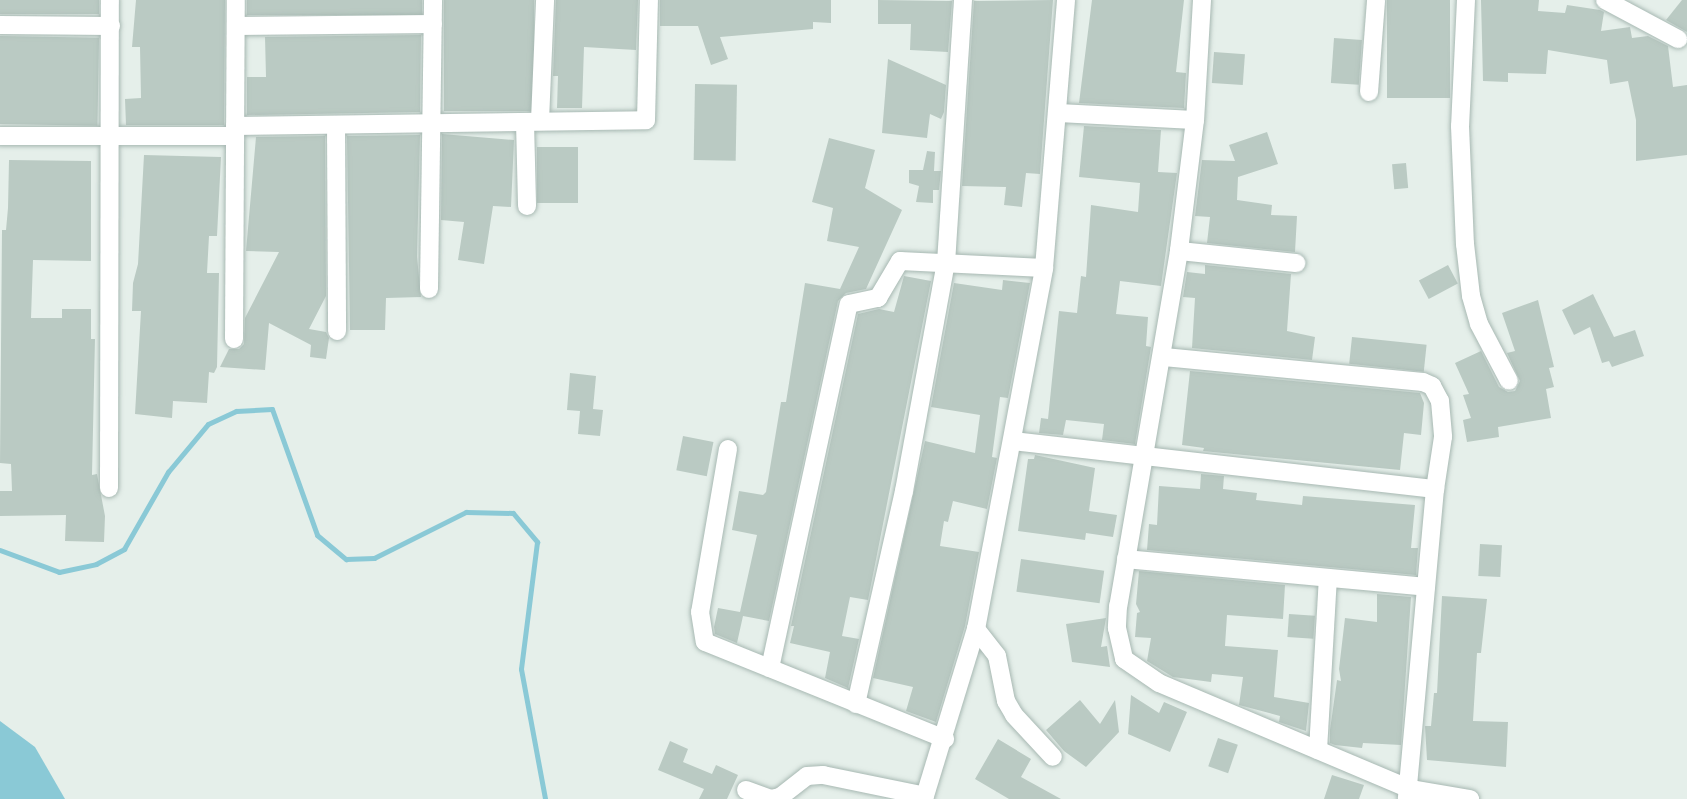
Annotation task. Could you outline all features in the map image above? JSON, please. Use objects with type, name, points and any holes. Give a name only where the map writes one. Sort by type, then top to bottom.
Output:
[{"type":"street","points":[[109,488],[112,138],[110,0]]},
{"type":"street","points":[[234,339],[236,0]]},
{"type":"street","points":[[429,289],[433,0]]},
{"type":"street","points":[[527,206],[532,122],[545,0]]},
{"type":"street","points":[[0,136],[112,138],[336,124],[646,120],[649,0]]},
{"type":"street","points":[[856,704],[904,491],[946,263],[963,0]]},
{"type":"street","points":[[746,790],[771,799],[780,797],[807,776],[823,775],[925,798],[945,739],[976,629],[1044,268],[1066,0]]},
{"type":"street","points":[[1202,0],[1195,120],[1179,251],[1164,357],[1126,559],[1117,628],[1124,659],[1159,683],[1318,750],[1408,794],[1470,799]]},
{"type":"street","points":[[1369,92],[1376,0]]},
{"type":"street","points":[[1466,0],[1460,126],[1465,244],[1471,296],[1479,324],[1509,381]]},
{"type":"street","points":[[1605,0],[1678,39]]},
{"type":"street","points":[[236,26],[433,24]]},
{"type":"street","points":[[0,25],[111,26]]},
{"type":"street","points":[[1058,113],[1195,120]]},
{"type":"street","points":[[336,124],[337,331]]},
{"type":"street","points":[[1179,251],[1296,263]]},
{"type":"street","points":[[770,668],[849,304],[878,298],[900,261],[1044,268]]},
{"type":"street","points":[[1164,357],[1423,382],[1432,386],[1440,401],[1443,437],[1435,489],[1408,794]]},
{"type":"street","points":[[1013,441],[1435,489]]},
{"type":"street","points":[[728,449],[700,612],[700,631],[705,642],[945,739]]},
{"type":"street","points":[[1126,559],[1426,587]]},
{"type":"street","points":[[1318,750],[1328,578]]},
{"type":"street","points":[[976,629],[997,656],[1006,701],[1014,715],[1053,757]]},
{"type":"water","points":[[0,721],[35,747],[65,799],[0,799]]},
{"type":"building","points":[[0,0],[99,0],[99,14],[0,14]]},
{"type":"building","points":[[136,0],[225,0],[224,125],[126,125],[125,99],[141,98],[140,47],[132,47]]},
{"type":"building","points":[[247,0],[422,0],[422,15],[247,15]]},
{"type":"building","points":[[444,0],[534,0],[534,111],[444,111]]},
{"type":"building","points":[[556,0],[638,0],[636,50],[584,47],[582,108],[557,108],[558,76],[553,76]]},
{"type":"building","points":[[660,0],[831,0],[831,23],[813,22],[813,29],[720,37],[728,59],[711,65],[698,26],[660,26]]},
{"type":"building","points":[[878,0],[952,1],[948,52],[910,50],[911,24],[878,24]]},
{"type":"building","points":[[1053,0],[1040,174],[1026,173],[1022,207],[1004,205],[1006,187],[962,186],[974,1]]},
{"type":"building","points":[[1092,0],[1184,0],[1176,72],[1186,73],[1184,108],[1079,103]]},
{"type":"building","points":[[1387,0],[1450,0],[1450,98],[1387,98]]},
{"type":"building","points":[[1481,0],[1539,0],[1538,11],[1565,13],[1567,5],[1600,10],[1604,12],[1601,31],[1630,27],[1632,38],[1648,36],[1668,46],[1673,87],[1687,85],[1687,155],[1636,161],[1636,120],[1628,81],[1610,84],[1607,60],[1548,50],[1546,74],[1508,73],[1508,82],[1483,81]]},
{"type":"building","points":[[1682,0],[1687,0],[1687,32],[1666,20]]},
{"type":"building","points":[[421,35],[420,112],[247,115],[247,77],[266,77],[265,37]]},
{"type":"building","points":[[0,36],[99,38],[97,126],[0,124]]},
{"type":"building","points":[[1334,38],[1362,40],[1359,85],[1331,83]]},
{"type":"building","points":[[1214,52],[1245,54],[1243,85],[1212,83]]},
{"type":"building","points":[[888,59],[946,85],[944,112],[941,119],[930,114],[927,138],[882,133]]},
{"type":"building","points":[[695,84],[737,85],[736,161],[694,160]]},
{"type":"building","points":[[1084,126],[1161,130],[1158,172],[1177,173],[1161,286],[1120,281],[1116,314],[1148,317],[1146,346],[1151,347],[1135,444],[1102,440],[1104,424],[1066,420],[1063,435],[1039,433],[1041,418],[1048,419],[1059,311],[1077,313],[1081,276],[1086,277],[1091,205],[1138,212],[1140,183],[1079,177]]},
{"type":"building","points":[[1267,132],[1278,164],[1238,177],[1237,200],[1272,205],[1271,215],[1297,216],[1295,252],[1207,243],[1210,217],[1195,216],[1202,160],[1235,161],[1229,145]]},
{"type":"building","points":[[442,134],[514,140],[511,207],[493,206],[484,264],[458,260],[464,222],[441,220]]},
{"type":"building","points":[[420,135],[417,257],[421,297],[386,298],[385,330],[350,330],[347,136]]},
{"type":"building","points":[[325,136],[326,296],[309,329],[326,332],[329,338],[326,359],[310,357],[311,345],[269,323],[265,370],[220,367],[229,349],[239,349],[244,344],[245,318],[279,252],[246,251],[256,137]]},
{"type":"building","points":[[829,138],[875,150],[865,188],[902,210],[866,289],[846,293],[838,301],[769,621],[743,616],[737,643],[715,634],[714,627],[718,608],[740,612],[757,535],[732,530],[739,491],[763,495],[766,492],[781,402],[786,402],[805,283],[840,289],[859,247],[827,241],[833,208],[812,202]]},
{"type":"building","points":[[537,147],[578,147],[578,203],[537,203]]},
{"type":"building","points":[[927,151],[935,152],[934,171],[941,171],[939,190],[933,190],[933,203],[916,202],[919,186],[909,183],[909,170],[923,170]]},
{"type":"building","points":[[144,155],[221,157],[217,236],[209,236],[207,273],[219,273],[217,367],[214,373],[209,372],[207,403],[173,401],[172,418],[135,414],[141,311],[132,311],[133,283],[138,264]]},
{"type":"building","points":[[9,160],[91,161],[91,261],[33,260],[31,318],[62,318],[62,309],[91,309],[91,339],[95,339],[92,475],[97,474],[105,516],[104,542],[65,541],[66,515],[0,516],[0,491],[12,491],[11,464],[0,463],[2,230],[6,230]]},
{"type":"building","points":[[1406,163],[1408,188],[1394,189],[1392,164]]},
{"type":"building","points":[[1205,265],[1291,274],[1287,331],[1315,337],[1312,360],[1192,348],[1195,298],[1183,297],[1187,272],[1205,274]]},
{"type":"building","points":[[1448,265],[1458,284],[1429,299],[1419,280]]},
{"type":"building","points":[[904,276],[931,281],[868,600],[850,597],[842,636],[859,639],[848,688],[825,678],[830,652],[790,643],[794,626],[791,626],[858,314],[879,309],[894,312]]},
{"type":"building","points":[[1003,280],[1030,283],[1008,398],[1000,397],[992,457],[997,458],[987,509],[953,501],[948,522],[944,521],[940,546],[979,552],[965,626],[936,722],[906,711],[913,687],[873,678],[925,441],[975,453],[980,415],[931,407],[954,283],[1002,290]]},
{"type":"building","points":[[1593,294],[1614,337],[1635,330],[1644,356],[1612,367],[1609,361],[1602,363],[1590,327],[1574,335],[1562,310]]},
{"type":"building","points":[[1538,300],[1554,367],[1549,368],[1554,387],[1546,389],[1551,418],[1498,427],[1499,437],[1467,442],[1463,420],[1471,418],[1463,395],[1469,394],[1455,363],[1481,351],[1499,387],[1508,392],[1515,391],[1520,381],[1507,353],[1515,351],[1502,313]]},
{"type":"building","points":[[1352,337],[1427,345],[1424,372],[1349,364]]},
{"type":"building","points":[[1190,371],[1420,393],[1424,403],[1421,435],[1404,433],[1400,470],[1203,451],[1204,448],[1182,445]]},
{"type":"building","points":[[570,373],[596,376],[593,409],[603,410],[600,436],[578,434],[580,411],[567,410]]},
{"type":"building","points":[[683,436],[713,442],[707,476],[676,470]]},
{"type":"building","points":[[1035,455],[1095,468],[1089,511],[1117,515],[1113,537],[1086,533],[1085,540],[1018,531],[1028,459],[1034,459]]},
{"type":"building","points":[[1201,474],[1224,476],[1223,489],[1257,493],[1256,500],[1302,505],[1303,496],[1415,505],[1411,548],[1418,548],[1416,575],[1147,550],[1149,524],[1157,525],[1159,486],[1200,489]]},
{"type":"building","points":[[1480,544],[1502,545],[1500,577],[1478,576]]},
{"type":"building","points":[[1021,559],[1104,571],[1100,603],[1016,592]]},
{"type":"building","points":[[1139,571],[1285,585],[1283,619],[1227,615],[1225,646],[1278,650],[1274,697],[1309,703],[1306,731],[1279,722],[1280,716],[1239,705],[1243,677],[1212,674],[1211,682],[1173,677],[1147,661],[1151,638],[1135,637],[1137,613],[1140,612],[1136,604]]},
{"type":"building","points":[[1377,594],[1411,597],[1401,745],[1363,743],[1362,748],[1335,745],[1330,743],[1330,730],[1337,680],[1341,681],[1339,669],[1345,618],[1377,622]]},
{"type":"building","points":[[1442,596],[1487,599],[1481,653],[1477,653],[1473,721],[1508,722],[1506,767],[1427,760],[1425,726],[1431,726],[1434,693],[1437,693]]},
{"type":"building","points":[[1289,614],[1315,616],[1313,639],[1287,637]]},
{"type":"building","points":[[1106,618],[1101,647],[1107,646],[1110,667],[1072,662],[1066,624]]},
{"type":"building","points":[[1131,695],[1159,713],[1164,702],[1187,712],[1170,752],[1128,734]]},
{"type":"building","points":[[1080,700],[1100,724],[1115,700],[1119,732],[1086,767],[1064,751],[1046,730]]},
{"type":"building","points":[[1218,738],[1238,745],[1228,773],[1208,766]]},
{"type":"building","points":[[998,739],[1031,759],[1021,777],[1061,799],[1009,799],[975,779]]},
{"type":"building","points":[[670,741],[688,749],[683,762],[712,774],[716,765],[738,775],[727,799],[699,799],[704,789],[658,770]]},
{"type":"building","points":[[1332,775],[1364,785],[1359,799],[1324,799]]},
{"type":"waterway","points":[[0,550],[59,572],[96,564],[124,549],[168,472],[208,424],[236,411],[272,409],[317,535],[346,559],[374,558],[466,512],[513,513],[537,542],[521,669],[545,799]]}]
